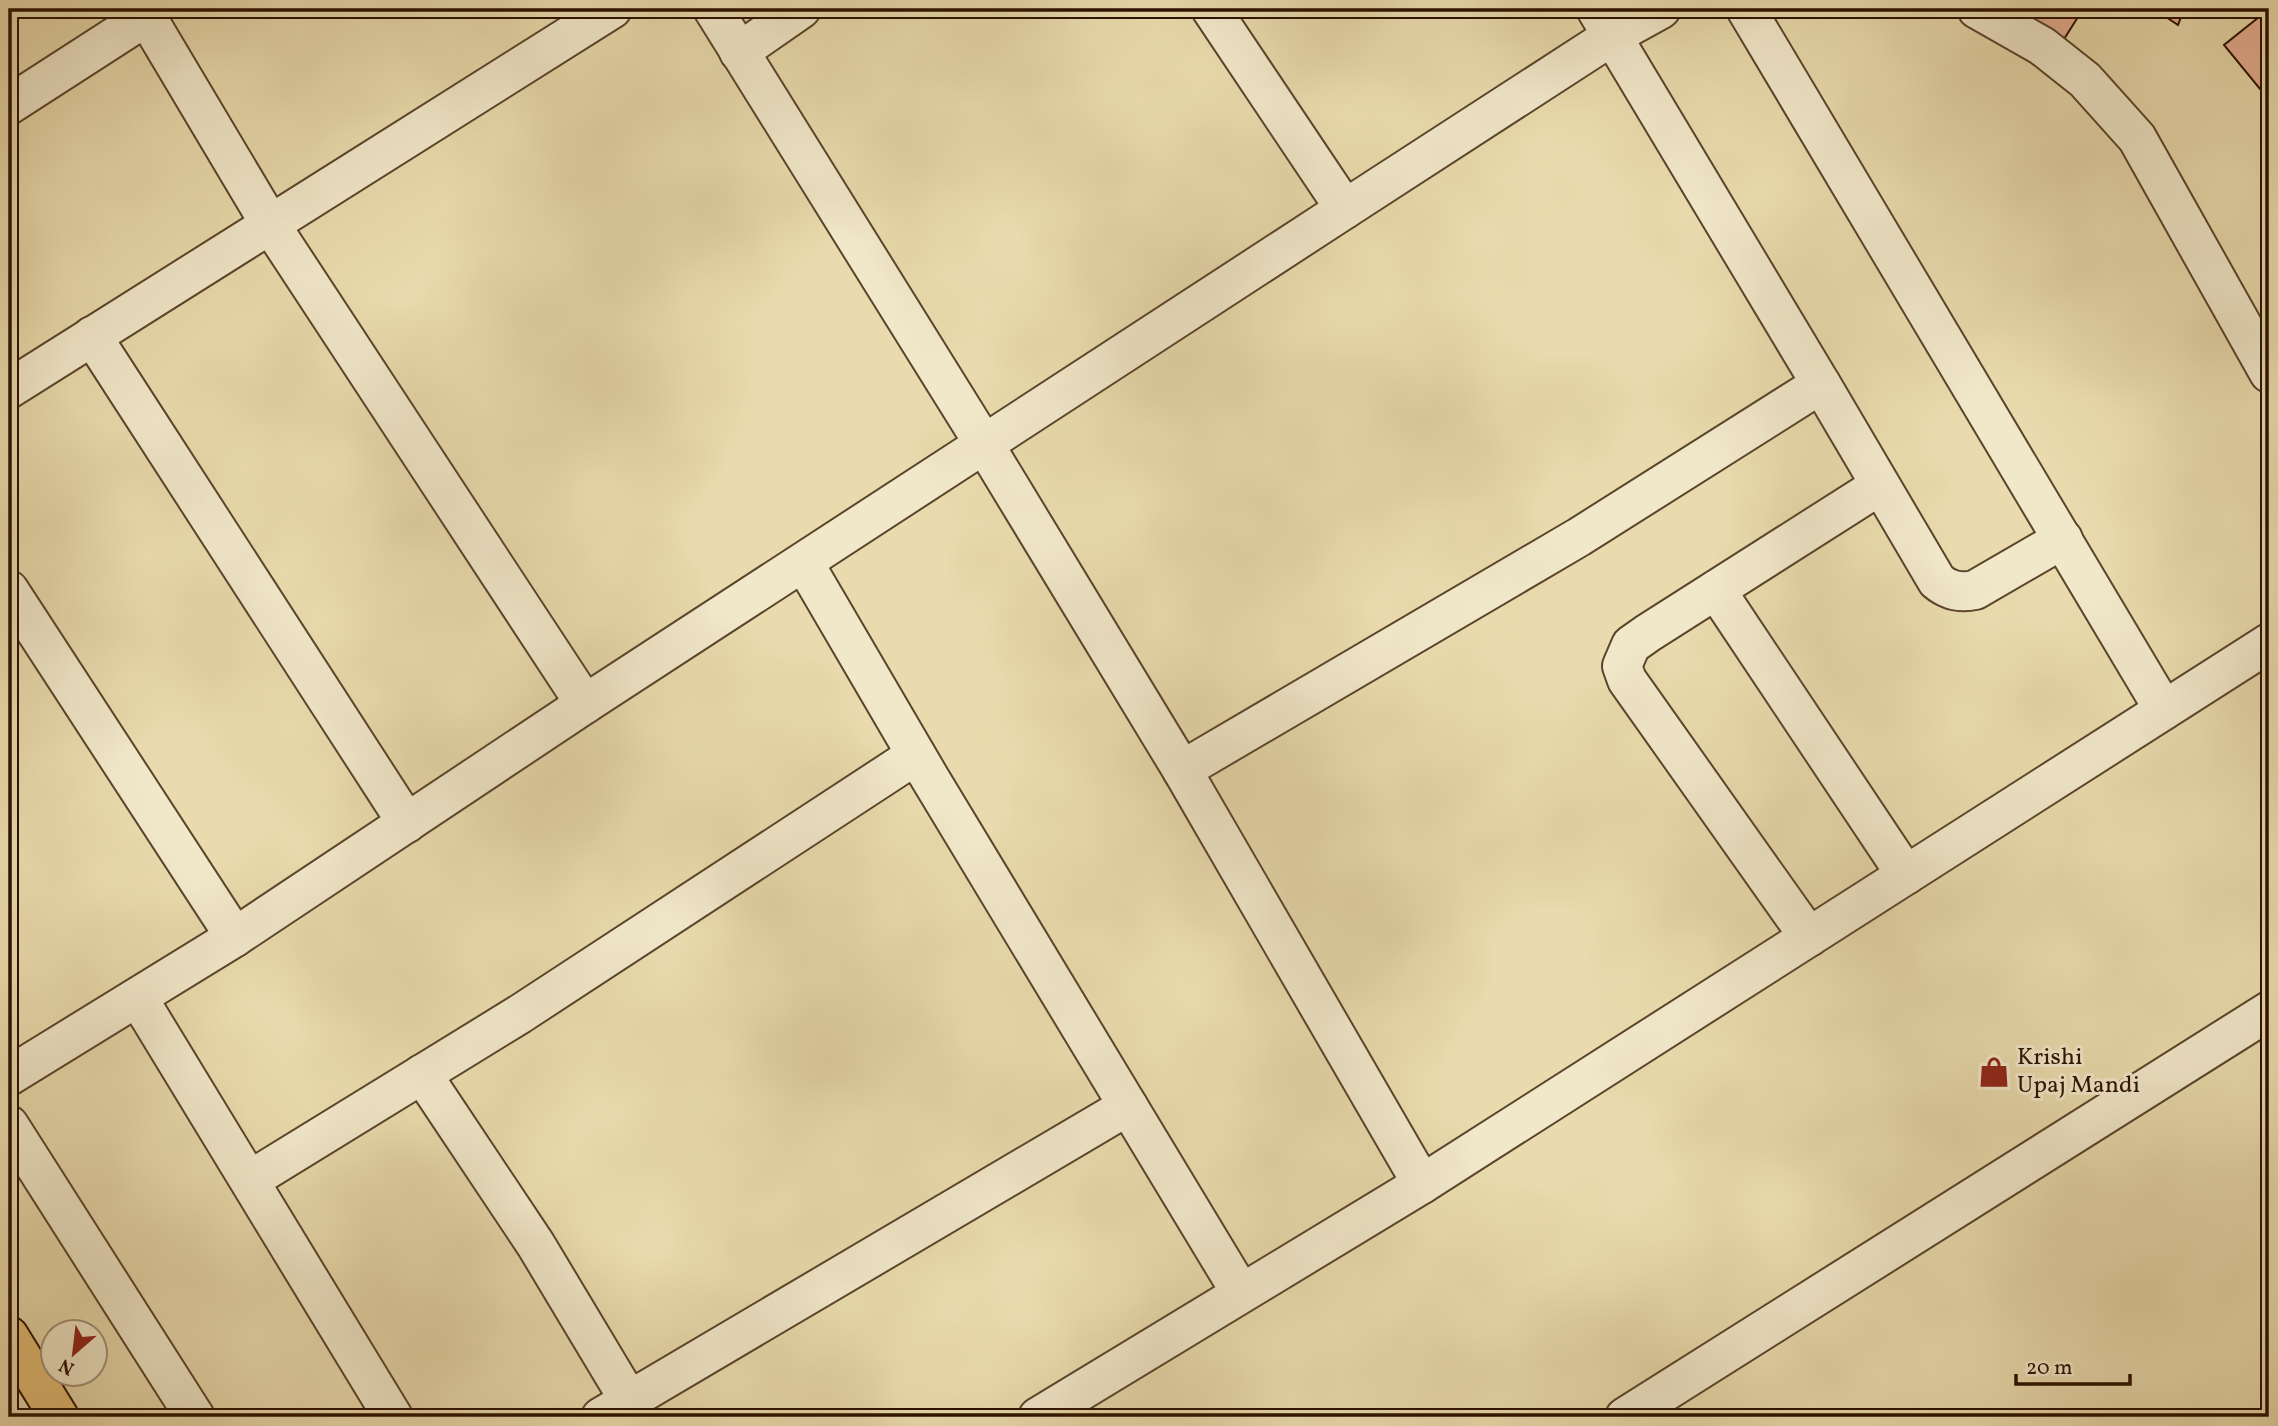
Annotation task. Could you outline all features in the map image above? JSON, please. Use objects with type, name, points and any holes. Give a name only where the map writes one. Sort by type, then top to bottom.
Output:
[{"type":"main road","points":[[9,1336],[59,1417]]},
{"type":"street","points":[[9,389],[612,9]]},
{"type":"street","points":[[713,9],[984,444],[1182,770],[1422,1184]]},
{"type":"street","points":[[739,52],[801,9]]},
{"type":"street","points":[[1210,9],[1345,209]]},
{"type":"street","points":[[9,1076],[235,936],[585,704],[1345,209],[1604,23],[1661,9]]},
{"type":"street","points":[[1746,9],[2164,710]]},
{"type":"street","points":[[1977,9],[2042,46],[2085,80],[2137,138],[2269,373]]},
{"type":"street","points":[[9,104],[145,12],[270,224],[585,704]]},
{"type":"street","points":[[1604,23],[1937,581],[1947,589],[1963,592],[1975,590],[2063,539]]},
{"type":"street","points":[[92,336],[407,823]]},
{"type":"street","points":[[1182,770],[1580,537],[1821,384]]},
{"type":"street","points":[[1809,937],[1628,680],[1622,666],[1631,645],[1879,486]]},
{"type":"street","points":[[804,563],[916,755],[1241,1293]]},
{"type":"street","points":[[9,590],[235,936]]},
{"type":"street","points":[[1716,590],[1906,875]]},
{"type":"street","points":[[1038,1417],[1422,1184],[2269,643]]},
{"type":"street","points":[[250,1180],[422,1074],[916,755]]},
{"type":"street","points":[[138,998],[393,1417]]},
{"type":"street","points":[[1625,1417],[2269,1011]]},
{"type":"street","points":[[422,1074],[536,1245],[615,1409],[1128,1106]]},
{"type":"street","points":[[9,1125],[195,1417]]},
{"type":"building","points":[[2016,9],[2083,9],[2059,47],[2012,16]]},
{"type":"building","points":[[2154,9],[2184,9],[2178,25]]},
{"type":"building","points":[[2269,9],[2269,100],[2224,45]]},
{"type":"place","name":"Krishi Upaj Mandi","points":[[1994,1072]]}]
